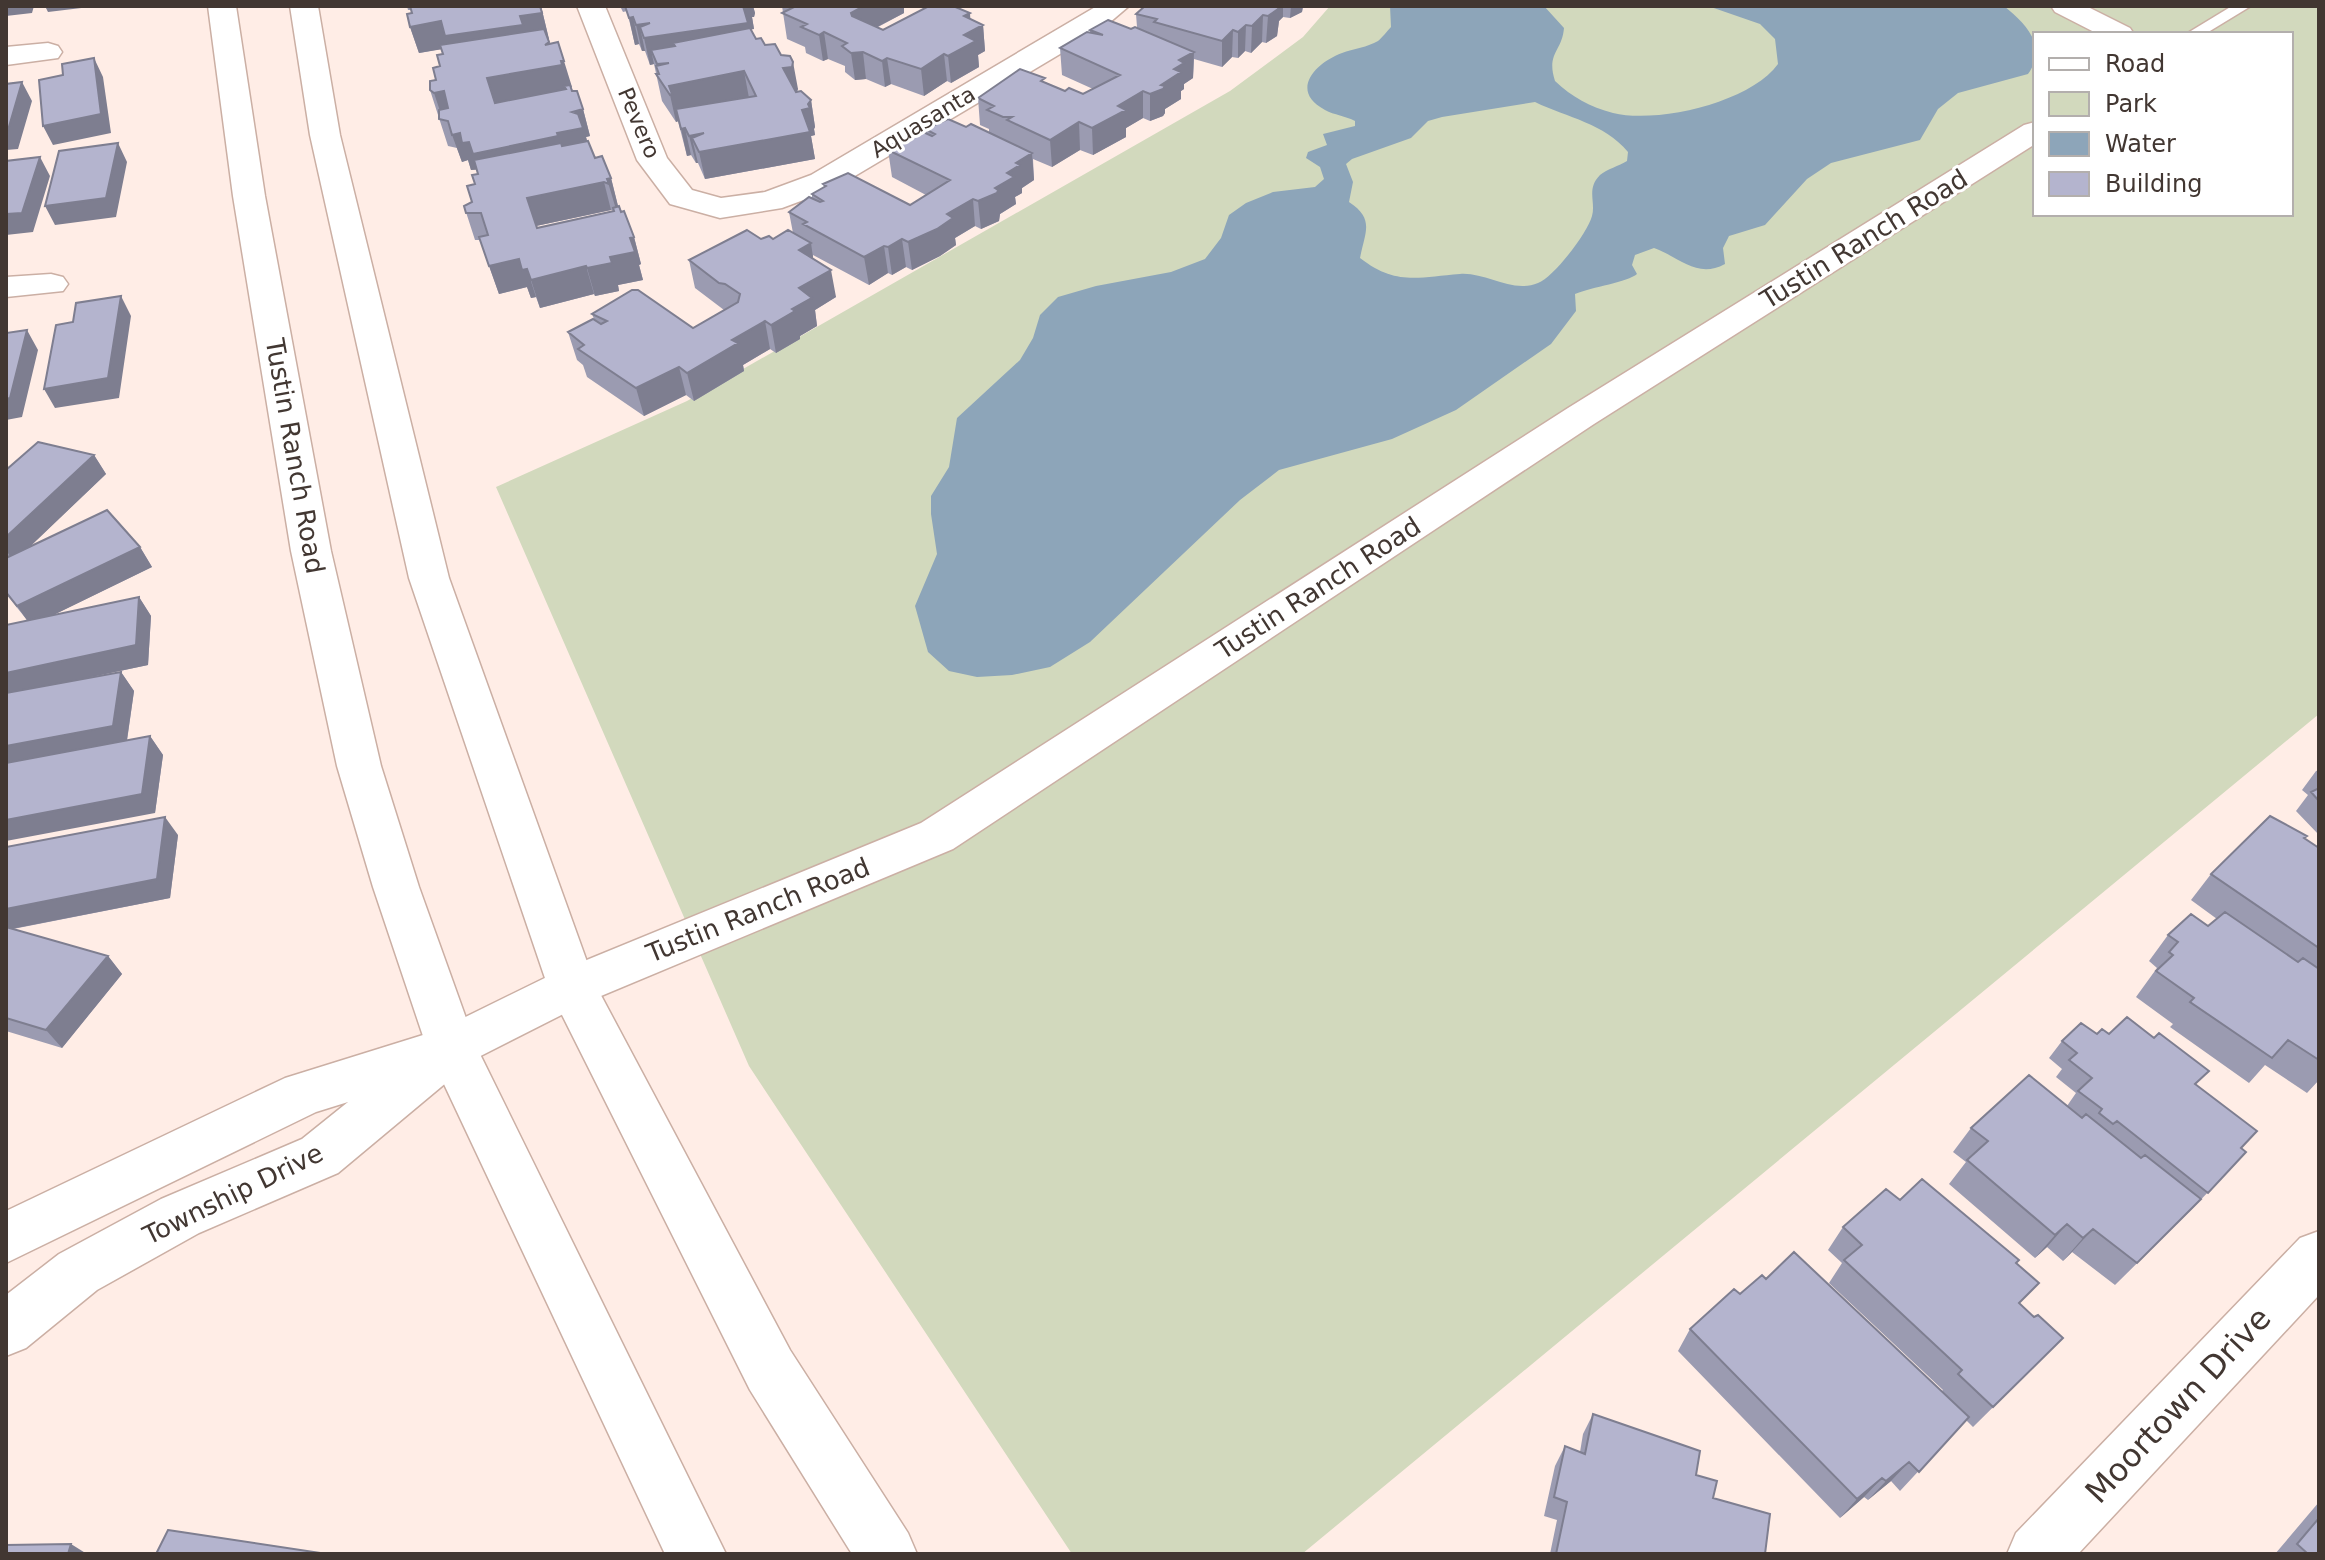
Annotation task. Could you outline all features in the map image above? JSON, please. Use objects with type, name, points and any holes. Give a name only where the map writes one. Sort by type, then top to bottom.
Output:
[{"type":"street","name":"Tustin Ranch Road","points":[[222,6],[249,196],[311,551],[359,766],[396,887],[452,1048],[696,1554]]},
{"type":"street","points":[[304,6],[325,135],[429,578],[572,987],[770,1370],[887,1554]]},
{"type":"street","name":"Pevero","points":[[591,6],[652,160],[681,197],[720,208]]},
{"type":"street","name":"Aquasanta","points":[[720,208],[771,201],[822,182],[1092,23],[1115,6]]},
{"type":"street","points":[[2065,6],[2116,32]]},
{"type":"street","points":[[6,56],[48,52]]},
{"type":"street","name":"Tustin Ranch Road","points":[[572,987],[937,836],[1581,416],[2033,132]]},
{"type":"street","points":[[6,287],[51,284]]},
{"type":"street","name":"Township Drive","points":[[6,1238],[303,1094],[452,1048],[572,987]]},
{"type":"street","name":"Township Drive","points":[[6,1329],[78,1272],[180,1216],[320,1156],[452,1048]]},
{"type":"street","name":"Moortown Drive","points":[[2037,1554],[2319,1256]]},
{"type":"lane","points":[[2198,32],[2243,6]]},
{"type":"green space","points":[[1330,6],[2319,6],[2319,714],[1302,1554],[1072,1554],[749,1066],[496,487],[687,401],[1230,91],[1303,37]]},
{"type":"water","points":[[1390,6],[1544,6],[1564,28],[1553,58],[1555,81],[1589,104],[1632,116],[1678,112],[1726,99],[1765,77],[1778,64],[1775,39],[1760,24],[1708,6],[2004,6],[2032,36],[2033,66],[2028,74],[1958,93],[1938,109],[1920,140],[1831,163],[1807,179],[1765,225],[1729,236],[1723,248],[1725,264],[1715,268],[1697,268],[1654,248],[1635,255],[1632,265],[1637,274],[1575,294],[1576,311],[1551,344],[1456,410],[1392,439],[1279,470],[1240,500],[1090,642],[1050,667],[1012,675],[977,677],[949,671],[928,652],[915,606],[937,554],[931,496],[949,467],[957,418],[1020,360],[1033,338],[1040,315],[1058,297],[1096,286],[1171,272],[1205,259],[1221,238],[1229,215],[1246,203],[1273,192],[1315,187],[1324,179],[1320,167],[1306,158],[1308,152],[1327,145],[1323,134],[1355,126],[1355,121],[1314,103],[1307,86],[1310,78],[1315,70],[1332,58],[1380,40],[1391,27]],"holes":[[[1535,102],[1585,122],[1618,142],[1628,152],[1627,161],[1596,180],[1589,223],[1570,253],[1545,279],[1528,286],[1518,286],[1470,274],[1408,278],[1385,273],[1360,258],[1366,227],[1362,214],[1349,202],[1353,182],[1346,164],[1352,159],[1411,138],[1428,121]]]},
{"type":"building","points":[[410,6],[540,6],[542,13],[520,16],[523,25],[445,36],[441,21],[410,27],[407,14],[412,13]]},
{"type":"building","points":[[625,6],[743,6],[748,23],[644,38],[640,27],[650,23],[636,25],[633,17],[629,18]]},
{"type":"building","points":[[796,6],[864,6],[851,13],[852,16],[883,30],[929,6],[953,6],[970,13],[964,16],[983,25],[964,35],[976,41],[948,56],[944,54],[921,69],[887,58],[882,61],[863,52],[851,53],[842,46],[847,43],[824,32],[819,35],[801,27],[807,24],[782,13]]},
{"type":"building","points":[[1145,6],[1279,6],[1252,26],[1246,25],[1238,32],[1233,30],[1222,41],[1136,14]]},
{"type":"building","points":[[1108,20],[1131,29],[1135,27],[1194,52],[1179,60],[1184,63],[1174,69],[1181,72],[1161,85],[1165,86],[1163,89],[1150,94],[1143,91],[1118,106],[1126,110],[1092,128],[1079,122],[1050,140],[1007,120],[1012,117],[1003,117],[987,110],[994,106],[978,98],[1020,69],[1045,78],[1041,81],[1065,91],[1069,88],[1083,94],[1120,75],[1060,48],[1087,32],[1103,35],[1090,30]]},
{"type":"building","points":[[750,28],[756,39],[761,38],[765,45],[775,44],[781,55],[790,56],[792,67],[783,68],[796,92],[801,91],[811,100],[808,104],[810,108],[802,110],[810,132],[699,152],[692,138],[704,133],[689,136],[685,128],[681,129],[676,109],[756,96],[744,71],[669,86],[670,95],[656,74],[659,74],[656,66],[669,63],[657,64],[651,50]]},
{"type":"building","points":[[544,29],[549,42],[545,45],[558,42],[564,61],[561,61],[562,65],[487,78],[495,103],[566,89],[564,86],[570,85],[572,91],[577,91],[583,109],[572,112],[578,114],[583,128],[473,154],[469,142],[462,143],[460,133],[452,135],[448,121],[439,119],[439,110],[448,108],[444,91],[434,93],[430,90],[430,81],[436,80],[433,68],[440,66],[437,55],[443,54],[440,45]]},
{"type":"building","points":[[94,58],[101,114],[43,126],[39,80],[63,75],[62,64]]},
{"type":"building","points":[[22,82],[8,130],[6,130],[6,84]]},
{"type":"building","points":[[948,119],[966,127],[971,124],[1032,153],[1007,173],[1014,177],[995,188],[997,193],[978,201],[973,199],[947,214],[953,218],[937,229],[908,242],[902,239],[864,257],[803,224],[807,222],[789,212],[809,197],[823,201],[812,194],[826,186],[823,184],[848,173],[910,205],[950,180],[888,150],[895,147],[891,145],[921,131],[932,136],[935,134],[925,129]]},
{"type":"building","points":[[588,141],[595,158],[602,156],[611,178],[607,179],[609,184],[604,182],[527,198],[537,228],[614,211],[613,208],[619,206],[634,237],[630,238],[635,252],[610,257],[612,263],[586,266],[531,280],[527,269],[522,270],[519,259],[489,266],[479,237],[488,235],[481,213],[466,213],[464,206],[472,202],[467,186],[475,184],[472,175],[478,174],[474,160],[561,143],[562,146]]},
{"type":"building","points":[[118,143],[106,198],[45,206],[59,151]]},
{"type":"building","points":[[40,157],[22,213],[6,214],[6,161]]},
{"type":"building","points":[[747,230],[761,239],[769,236],[773,239],[788,230],[811,243],[799,250],[831,270],[799,288],[812,298],[771,325],[765,321],[732,340],[738,343],[687,373],[679,367],[636,388],[578,349],[584,345],[568,332],[593,319],[601,324],[607,321],[592,314],[632,290],[638,290],[693,328],[738,302],[740,294],[719,283],[689,260]]},
{"type":"building","points":[[121,296],[108,378],[44,389],[56,325],[73,322],[76,303]]},
{"type":"building","points":[[27,330],[10,398],[6,399],[6,333]]},
{"type":"building","points":[[38,442],[94,455],[6,537],[6,470]]},
{"type":"building","points":[[107,510],[140,547],[17,606],[6,592],[6,558]]},
{"type":"building","points":[[139,597],[136,645],[6,673],[6,625]]},
{"type":"building","points":[[121,672],[113,726],[6,746],[6,693]]},
{"type":"building","points":[[150,736],[142,794],[6,820],[6,763]]},
{"type":"building","points":[[2319,788],[2319,801],[2311,792]]},
{"type":"building","points":[[2270,816],[2307,836],[2304,838],[2319,848],[2319,948],[2211,874]]},
{"type":"building","points":[[165,817],[157,879],[6,909],[6,847]]},
{"type":"building","points":[[2225,912],[2298,962],[2303,958],[2319,969],[2319,1060],[2288,1040],[2272,1058],[2190,1002],[2194,998],[2156,971],[2173,955],[2169,952],[2178,942],[2168,935],[2191,914],[2208,926]]},
{"type":"building","points":[[6,927],[108,956],[46,1030],[6,1018]]},
{"type":"building","points":[[2127,1017],[2154,1038],[2159,1033],[2209,1071],[2195,1084],[2257,1131],[2241,1148],[2246,1152],[2208,1193],[2117,1121],[2113,1124],[2099,1113],[2102,1109],[2078,1091],[2092,1078],[2069,1060],[2077,1053],[2062,1041],[2081,1023],[2097,1034],[2102,1029],[2109,1034]]},
{"type":"building","points":[[2029,1075],[2082,1118],[2086,1114],[2141,1158],[2145,1155],[2201,1199],[2137,1263],[2093,1229],[2083,1238],[2067,1224],[2055,1235],[1967,1160],[1988,1141],[1971,1128]]},
{"type":"building","points":[[1922,1179],[2019,1260],[2016,1263],[2039,1283],[2019,1303],[2034,1317],[2038,1315],[2063,1338],[1993,1407],[1958,1374],[1962,1370],[1844,1260],[1862,1245],[1843,1227],[1886,1189],[1900,1200]]},
{"type":"building","points":[[1794,1252],[1969,1417],[1919,1472],[1909,1462],[1886,1481],[1882,1478],[1857,1499],[1690,1329],[1734,1289],[1740,1294],[1762,1275],[1766,1279]]},
{"type":"building","points":[[1593,1414],[1700,1451],[1696,1475],[1717,1481],[1713,1498],[1770,1514],[1765,1554],[1556,1554],[1567,1502],[1554,1497],[1565,1446],[1585,1454]]},
{"type":"building","points":[[2319,1518],[2319,1554],[2308,1554],[2297,1544]]},
{"type":"building","points":[[168,1530],[327,1554],[156,1554]]},
{"type":"building","points":[[71,1544],[68,1554],[6,1554],[6,1545]]}]
